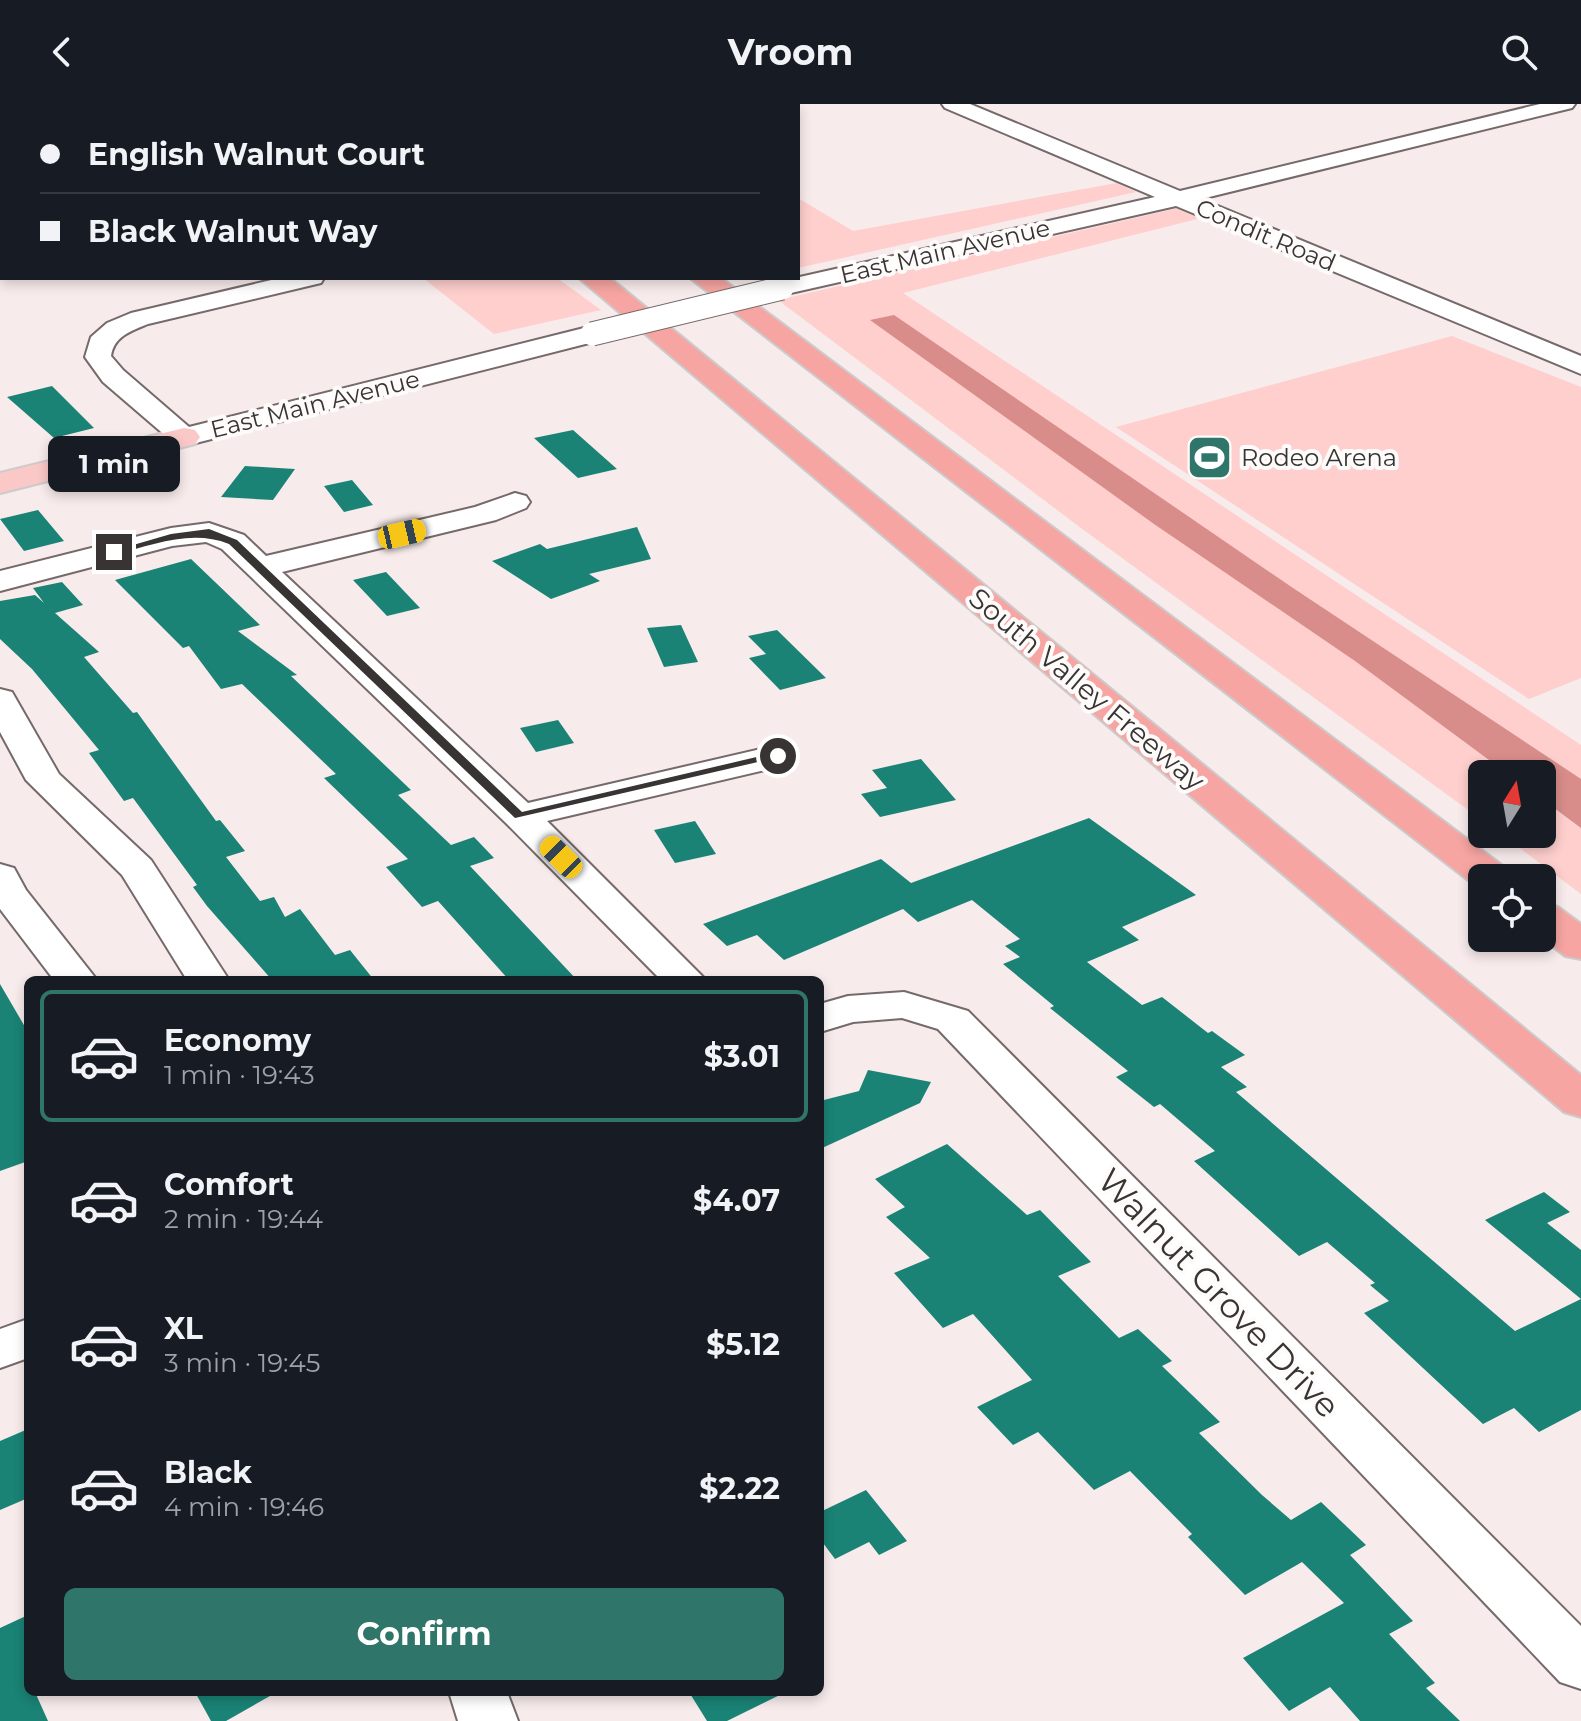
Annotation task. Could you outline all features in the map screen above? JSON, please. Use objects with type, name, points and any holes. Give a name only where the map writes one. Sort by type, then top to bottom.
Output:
[{"type":"highway","name":"South Valley Freeway","points":[[595,280],[1581,1101]]},
{"type":"highway","points":[[707,280],[1474,864]]},
{"type":"highway","points":[[1556,927],[1581,946]]},
{"type":"main road","name":"East Main Avenue","points":[[0,483],[184,437]]},
{"type":"street","name":"Condit Road","points":[[952,104],[1581,366]]},
{"type":"street","name":"East Main Avenue","points":[[184,437],[782,288],[1179,198],[1565,104]]},
{"type":"street","points":[[184,437],[113,376],[98,357],[100,343],[116,328],[140,318],[303,280]]},
{"type":"street","points":[[262,567],[485,514],[515,502]]},
{"type":"street","points":[[0,581],[171,537],[209,532],[233,542],[520,816],[681,976]]},
{"type":"street","points":[[0,699],[44,780],[137,868],[206,976]]},
{"type":"street","points":[[520,816],[778,756]]},
{"type":"street","points":[[0,876],[8,893],[73,976]]},
{"type":"street","name":"Walnut Grove Drive","points":[[824,1018],[848,1009],[904,1005],[953,1020],[1581,1664]]},
{"type":"street","points":[[0,1349],[24,1340]]},
{"type":"street","points":[[479,1696],[488,1721]]},
{"type":"shaded area","points":[[1117,183],[1136,192],[800,268],[800,199],[853,231]]},
{"type":"shaded area","points":[[1179,208],[1201,218],[903,293],[1581,745],[1581,894],[1556,875],[1556,864],[1541,864],[1520,848],[1556,848],[1556,760],[1468,760],[1468,810],[1085,531],[778,300]]},
{"type":"shaded area","points":[[426,280],[560,280],[601,310],[494,334]]},
{"type":"shaded area","points":[[894,315],[1293,588],[1552,760],[1489,760],[1355,661],[1154,524],[870,320]]},
{"type":"shaded area","points":[[1452,336],[1581,387],[1581,678],[1529,699],[1116,427]]},
{"type":"shaded area","points":[[1556,762],[1581,779],[1581,828],[1556,809]]},
{"type":"building","points":[[52,386],[94,428],[54,438],[7,397]]},
{"type":"building","points":[[573,430],[617,469],[578,478],[534,438]]},
{"type":"building","points":[[245,466],[295,469],[273,500],[221,497]]},
{"type":"building","points":[[352,480],[373,505],[344,512],[324,486]]},
{"type":"building","points":[[38,510],[64,541],[24,551],[0,519]]},
{"type":"building","points":[[637,527],[651,559],[589,574],[600,581],[551,599],[492,561],[540,544],[547,549]]},
{"type":"building","points":[[191,559],[260,625],[238,631],[297,675],[291,676],[411,790],[398,795],[451,845],[474,837],[494,858],[470,866],[573,976],[505,976],[438,901],[422,907],[386,867],[408,859],[324,778],[336,774],[242,684],[221,689],[189,646],[183,648],[115,580]]},
{"type":"building","points":[[386,572],[420,608],[387,616],[353,580]]},
{"type":"building","points":[[62,582],[83,605],[55,613],[99,652],[84,657],[133,713],[137,712],[216,821],[220,820],[245,851],[226,857],[260,901],[274,897],[285,917],[300,909],[335,955],[350,950],[371,976],[268,976],[207,906],[193,887],[197,885],[133,798],[124,801],[89,753],[99,750],[32,669],[0,639],[0,601],[35,595],[44,603],[33,588]]},
{"type":"building","points":[[681,625],[698,662],[664,667],[647,628]]},
{"type":"building","points":[[777,630],[826,678],[780,690],[749,658],[766,654],[748,636]]},
{"type":"building","points":[[558,720],[574,743],[536,752],[520,728]]},
{"type":"building","points":[[921,759],[956,800],[880,817],[861,794],[887,788],[872,770]]},
{"type":"building","points":[[1089,818],[1196,895],[1122,927],[1139,940],[1087,962],[1142,1005],[1162,997],[1208,1033],[1212,1031],[1245,1055],[1221,1067],[1247,1087],[1236,1092],[1515,1331],[1581,1299],[1581,1410],[1539,1432],[1514,1408],[1483,1424],[1364,1313],[1389,1301],[1370,1285],[1375,1283],[1327,1242],[1299,1256],[1194,1161],[1215,1151],[1160,1104],[1154,1107],[1116,1077],[1128,1071],[1050,1008],[1054,1006],[1003,964],[1020,957],[1005,946],[1020,939],[972,900],[918,922],[903,909],[784,960],[757,935],[727,946],[703,924],[881,859],[911,883]]},
{"type":"building","points":[[695,821],[716,854],[675,863],[654,830]]},
{"type":"building","points":[[0,984],[24,1025],[24,1162],[0,1171]]},
{"type":"building","points":[[868,1070],[931,1082],[920,1103],[824,1147],[824,1100],[859,1091]]},
{"type":"building","points":[[947,1144],[1027,1215],[1040,1210],[1091,1262],[1058,1276],[1119,1338],[1138,1329],[1172,1361],[1162,1366],[1220,1422],[1199,1433],[1262,1495],[1291,1520],[1321,1502],[1366,1545],[1350,1555],[1413,1621],[1389,1634],[1435,1683],[1426,1688],[1460,1721],[1360,1721],[1330,1687],[1289,1711],[1243,1658],[1344,1603],[1302,1562],[1245,1595],[1188,1537],[1192,1534],[1130,1471],[1094,1490],[1038,1432],[1013,1445],[977,1407],[1032,1380],[973,1314],[943,1328],[894,1273],[930,1258],[886,1217],[905,1207],[875,1179]]},
{"type":"building","points":[[1544,1192],[1570,1212],[1547,1223],[1581,1250],[1581,1299],[1485,1220]]},
{"type":"building","points":[[24,1431],[24,1500],[0,1510],[0,1441]]},
{"type":"building","points":[[866,1490],[907,1541],[879,1555],[869,1542],[835,1559],[824,1544],[824,1510]]},
{"type":"building","points":[[24,1617],[24,1696],[37,1696],[48,1721],[0,1721],[0,1628]]},
{"type":"building","points":[[197,1696],[270,1696],[226,1721],[211,1721]]},
{"type":"building","points":[[691,1696],[778,1696],[727,1721],[707,1721]]},
{"type":"place","name":"Rodeo Arena","points":[[1210,457]]},
{"type":"route","points":[[114,552],[171,537],[209,532],[233,542],[520,816],[778,756]]}]
